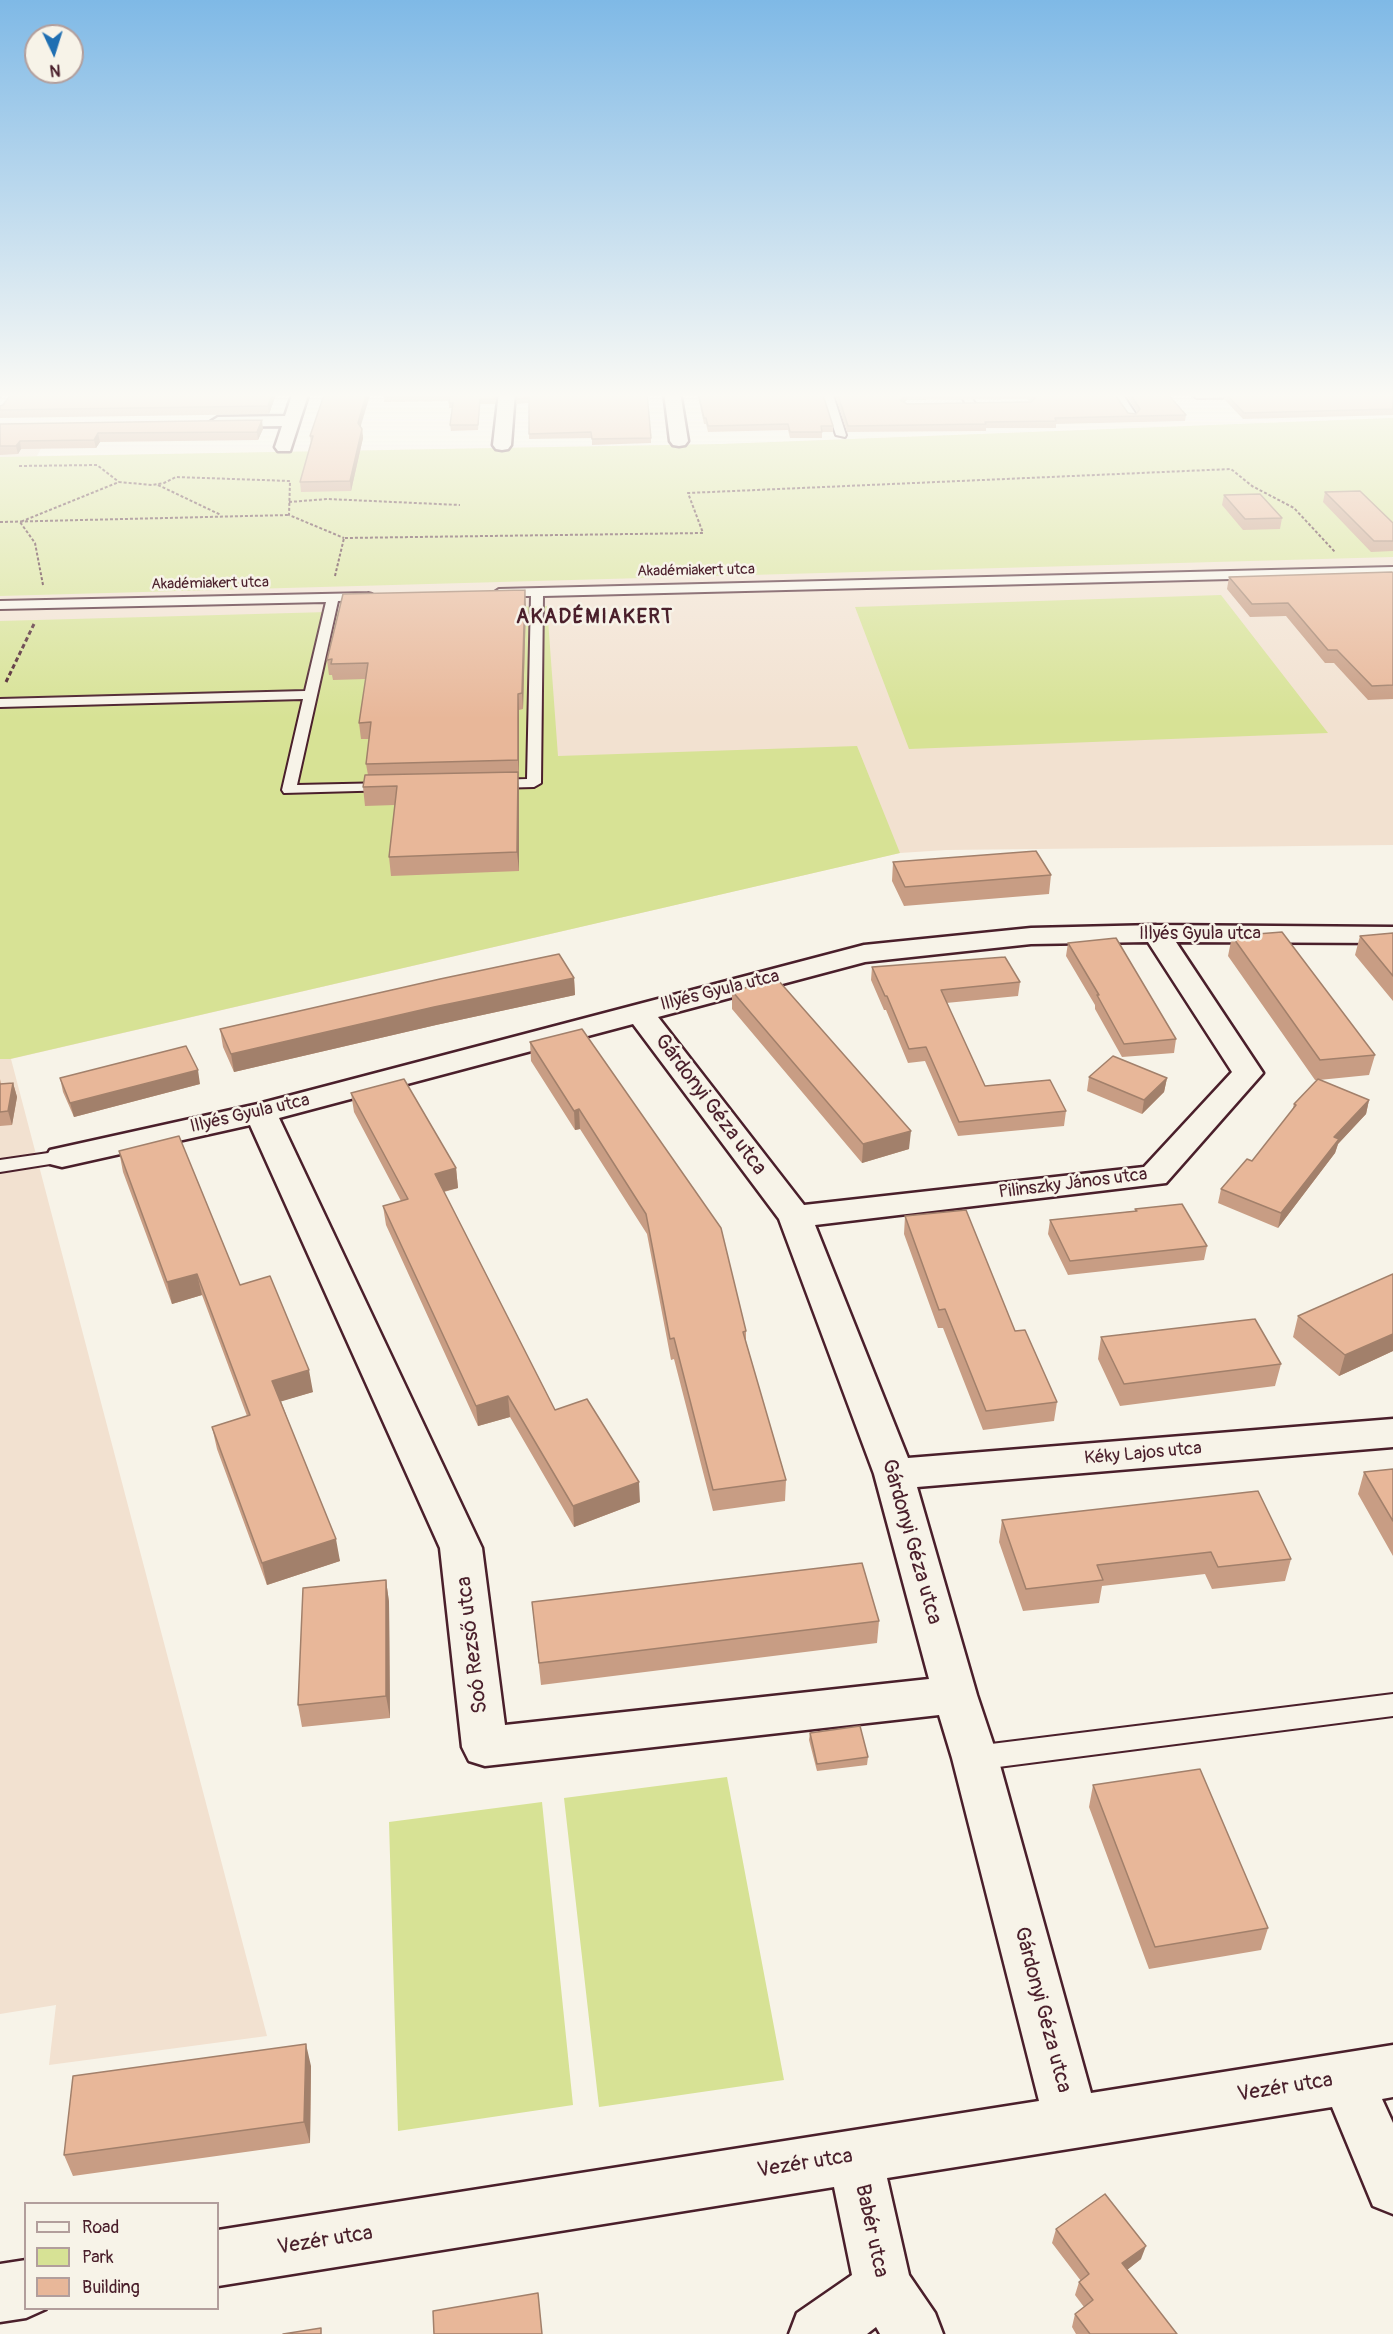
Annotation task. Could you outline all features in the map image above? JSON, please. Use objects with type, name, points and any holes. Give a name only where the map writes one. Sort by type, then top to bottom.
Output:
[{"type":"street","name":"Illyés Gyula utca","points":[[62,1157],[261,1113],[864,954],[1031,936],[1156,933],[1393,934]]},
{"type":"street","name":"Pilinszky János utca","points":[[795,1217],[1154,1176],[1248,1073],[1156,933]]},
{"type":"street","name":"Gárdonyi Géza utca","points":[[639,1012],[795,1217],[894,1474],[975,1758],[1072,2123]]},
{"type":"street","name":"Soó Rezső utca","points":[[261,1113],[461,1548],[485,1747],[956,1695]]},
{"type":"street","name":"Kéky Lajos utca","points":[[894,1474],[1393,1433]]},
{"type":"street","name":"Vezér utca","points":[[219,2258],[1370,2074]]},
{"type":"street","points":[[1370,2074],[1393,2186]]},
{"type":"street","name":"Babér utca","points":[[855,2156],[883,2287],[914,2334]]},
{"type":"street","points":[[818,2334],[883,2287]]},
{"type":"street","points":[[0,2293],[24,2289]]},
{"type":"lane","name":"Akadémiakert utca","points":[[491,593],[1393,571]]},
{"type":"lane","points":[[475,784],[534,783],[537,592]]},
{"type":"lane","name":"Akadémiakert utca","points":[[0,605],[377,596]]},
{"type":"lane","points":[[332,598],[289,789],[405,786]]},
{"type":"lane","points":[[0,703],[311,695]]},
{"type":"lane","points":[[0,1166],[62,1157]]},
{"type":"lane","points":[[975,1758],[1393,1705]]},
{"type":"path","points":[[20,522],[72,501]]},
{"type":"path","points":[[191,501],[224,517]]},
{"type":"path","points":[[288,515],[289,502],[303,501]]},
{"type":"path","points":[[370,501],[460,505]]},
{"type":"path","points":[[0,522],[288,515],[344,538],[703,533],[691,501]]},
{"type":"path","points":[[1280,501],[1294,508],[1353,572]]},
{"type":"path","points":[[5,686],[43,604],[42,574],[34,543],[20,522]]},
{"type":"path","points":[[332,598],[344,538]]},
{"type":"shaded area","points":[[0,501],[1393,501],[1393,845],[946,850],[900,853],[11,1059],[267,2036],[49,2065],[56,2005],[0,2014]]},
{"type":"green space","points":[[0,501],[1393,501],[1393,557],[0,596]]},
{"type":"green space","points":[[1221,595],[1328,733],[909,749],[855,607]]},
{"type":"green space","points":[[547,606],[558,756],[857,746],[900,853],[10,1059],[0,1059],[0,621]]},
{"type":"green space","points":[[727,1777],[784,2080],[599,2107],[564,1798]]},
{"type":"green space","points":[[542,1802],[573,2105],[398,2131],[389,1822]]},
{"type":"building","points":[[1229,501],[1266,501],[1282,518],[1245,519]]},
{"type":"building","points":[[1334,501],[1370,501],[1393,523],[1393,541],[1374,541]]},
{"type":"building","points":[[1392,572],[1393,685],[1372,686],[1337,650],[1328,650],[1288,603],[1252,604],[1229,577]]},
{"type":"building","points":[[525,590],[522,693],[518,694],[518,760],[366,764],[371,722],[359,723],[368,663],[331,664],[332,659],[327,660],[343,594]]},
{"type":"building","points":[[518,772],[517,852],[389,857],[397,786],[363,787],[365,775]]},
{"type":"building","points":[[1036,851],[1051,875],[905,887],[893,862]]},
{"type":"building","points":[[1282,932],[1375,1055],[1320,1060],[1232,936]]},
{"type":"building","points":[[1393,933],[1393,976],[1360,936]]},
{"type":"building","points":[[1116,938],[1176,1039],[1124,1044],[1097,995],[1099,995],[1068,943]]},
{"type":"building","points":[[559,954],[574,978],[434,1007],[231,1054],[220,1029],[440,979]]},
{"type":"building","points":[[1005,957],[1020,982],[941,990],[985,1086],[1050,1080],[1066,1111],[959,1122],[926,1047],[909,1049],[872,967]]},
{"type":"building","points":[[778,980],[911,1131],[863,1144],[732,991]]},
{"type":"building","points":[[582,1029],[721,1228],[746,1331],[743,1332],[786,1480],[713,1490],[674,1338],[670,1339],[646,1214],[579,1109],[574,1111],[530,1042]]},
{"type":"building","points":[[186,1046],[198,1070],[70,1103],[60,1078]]},
{"type":"building","points":[[1113,1056],[1167,1078],[1144,1100],[1089,1077]]},
{"type":"building","points":[[404,1079],[456,1168],[435,1174],[555,1410],[587,1399],[639,1482],[573,1506],[508,1396],[476,1406],[383,1206],[408,1199],[351,1093]]},
{"type":"building","points":[[1318,1079],[1369,1100],[1334,1137],[1339,1139],[1281,1213],[1221,1189],[1247,1159],[1252,1161],[1296,1105],[1294,1104]]},
{"type":"building","points":[[13,1083],[8,1111],[0,1112],[0,1084]]},
{"type":"building","points":[[179,1136],[240,1285],[270,1276],[309,1370],[272,1381],[336,1539],[262,1563],[212,1427],[250,1415],[197,1274],[167,1282],[119,1151]]},
{"type":"building","points":[[1182,1204],[1207,1246],[1070,1261],[1050,1220],[1137,1211],[1135,1209]]},
{"type":"building","points":[[966,1210],[1015,1331],[1025,1330],[1057,1402],[986,1411],[945,1309],[939,1310],[905,1216]]},
{"type":"building","points":[[1393,1274],[1393,1334],[1345,1355],[1298,1316]]},
{"type":"building","points":[[1255,1319],[1281,1364],[1124,1384],[1101,1337]]},
{"type":"building","points":[[1393,1469],[1393,1521],[1364,1472]]},
{"type":"building","points":[[1258,1491],[1291,1559],[1218,1567],[1211,1552],[1097,1565],[1103,1580],[1026,1589],[1002,1520]]},
{"type":"building","points":[[862,1563],[879,1621],[539,1663],[532,1602]]},
{"type":"building","points":[[386,1580],[386,1696],[298,1705],[303,1588]]},
{"type":"building","points":[[860,1726],[868,1757],[817,1764],[810,1733]]},
{"type":"building","points":[[1200,1769],[1268,1928],[1155,1947],[1093,1785]]},
{"type":"building","points":[[306,2044],[304,2122],[64,2155],[73,2076]]},
{"type":"building","points":[[1105,2194],[1146,2246],[1122,2263],[1177,2334],[1090,2334],[1075,2314],[1093,2300],[1079,2282],[1089,2274],[1056,2229]]},
{"type":"building","points":[[538,2293],[542,2334],[434,2334],[433,2311]]},
{"type":"building","points":[[321,2328],[321,2334],[283,2334]]},
{"type":"district","name":"AKADÉMIAKERT","points":[[595,618]]}]
